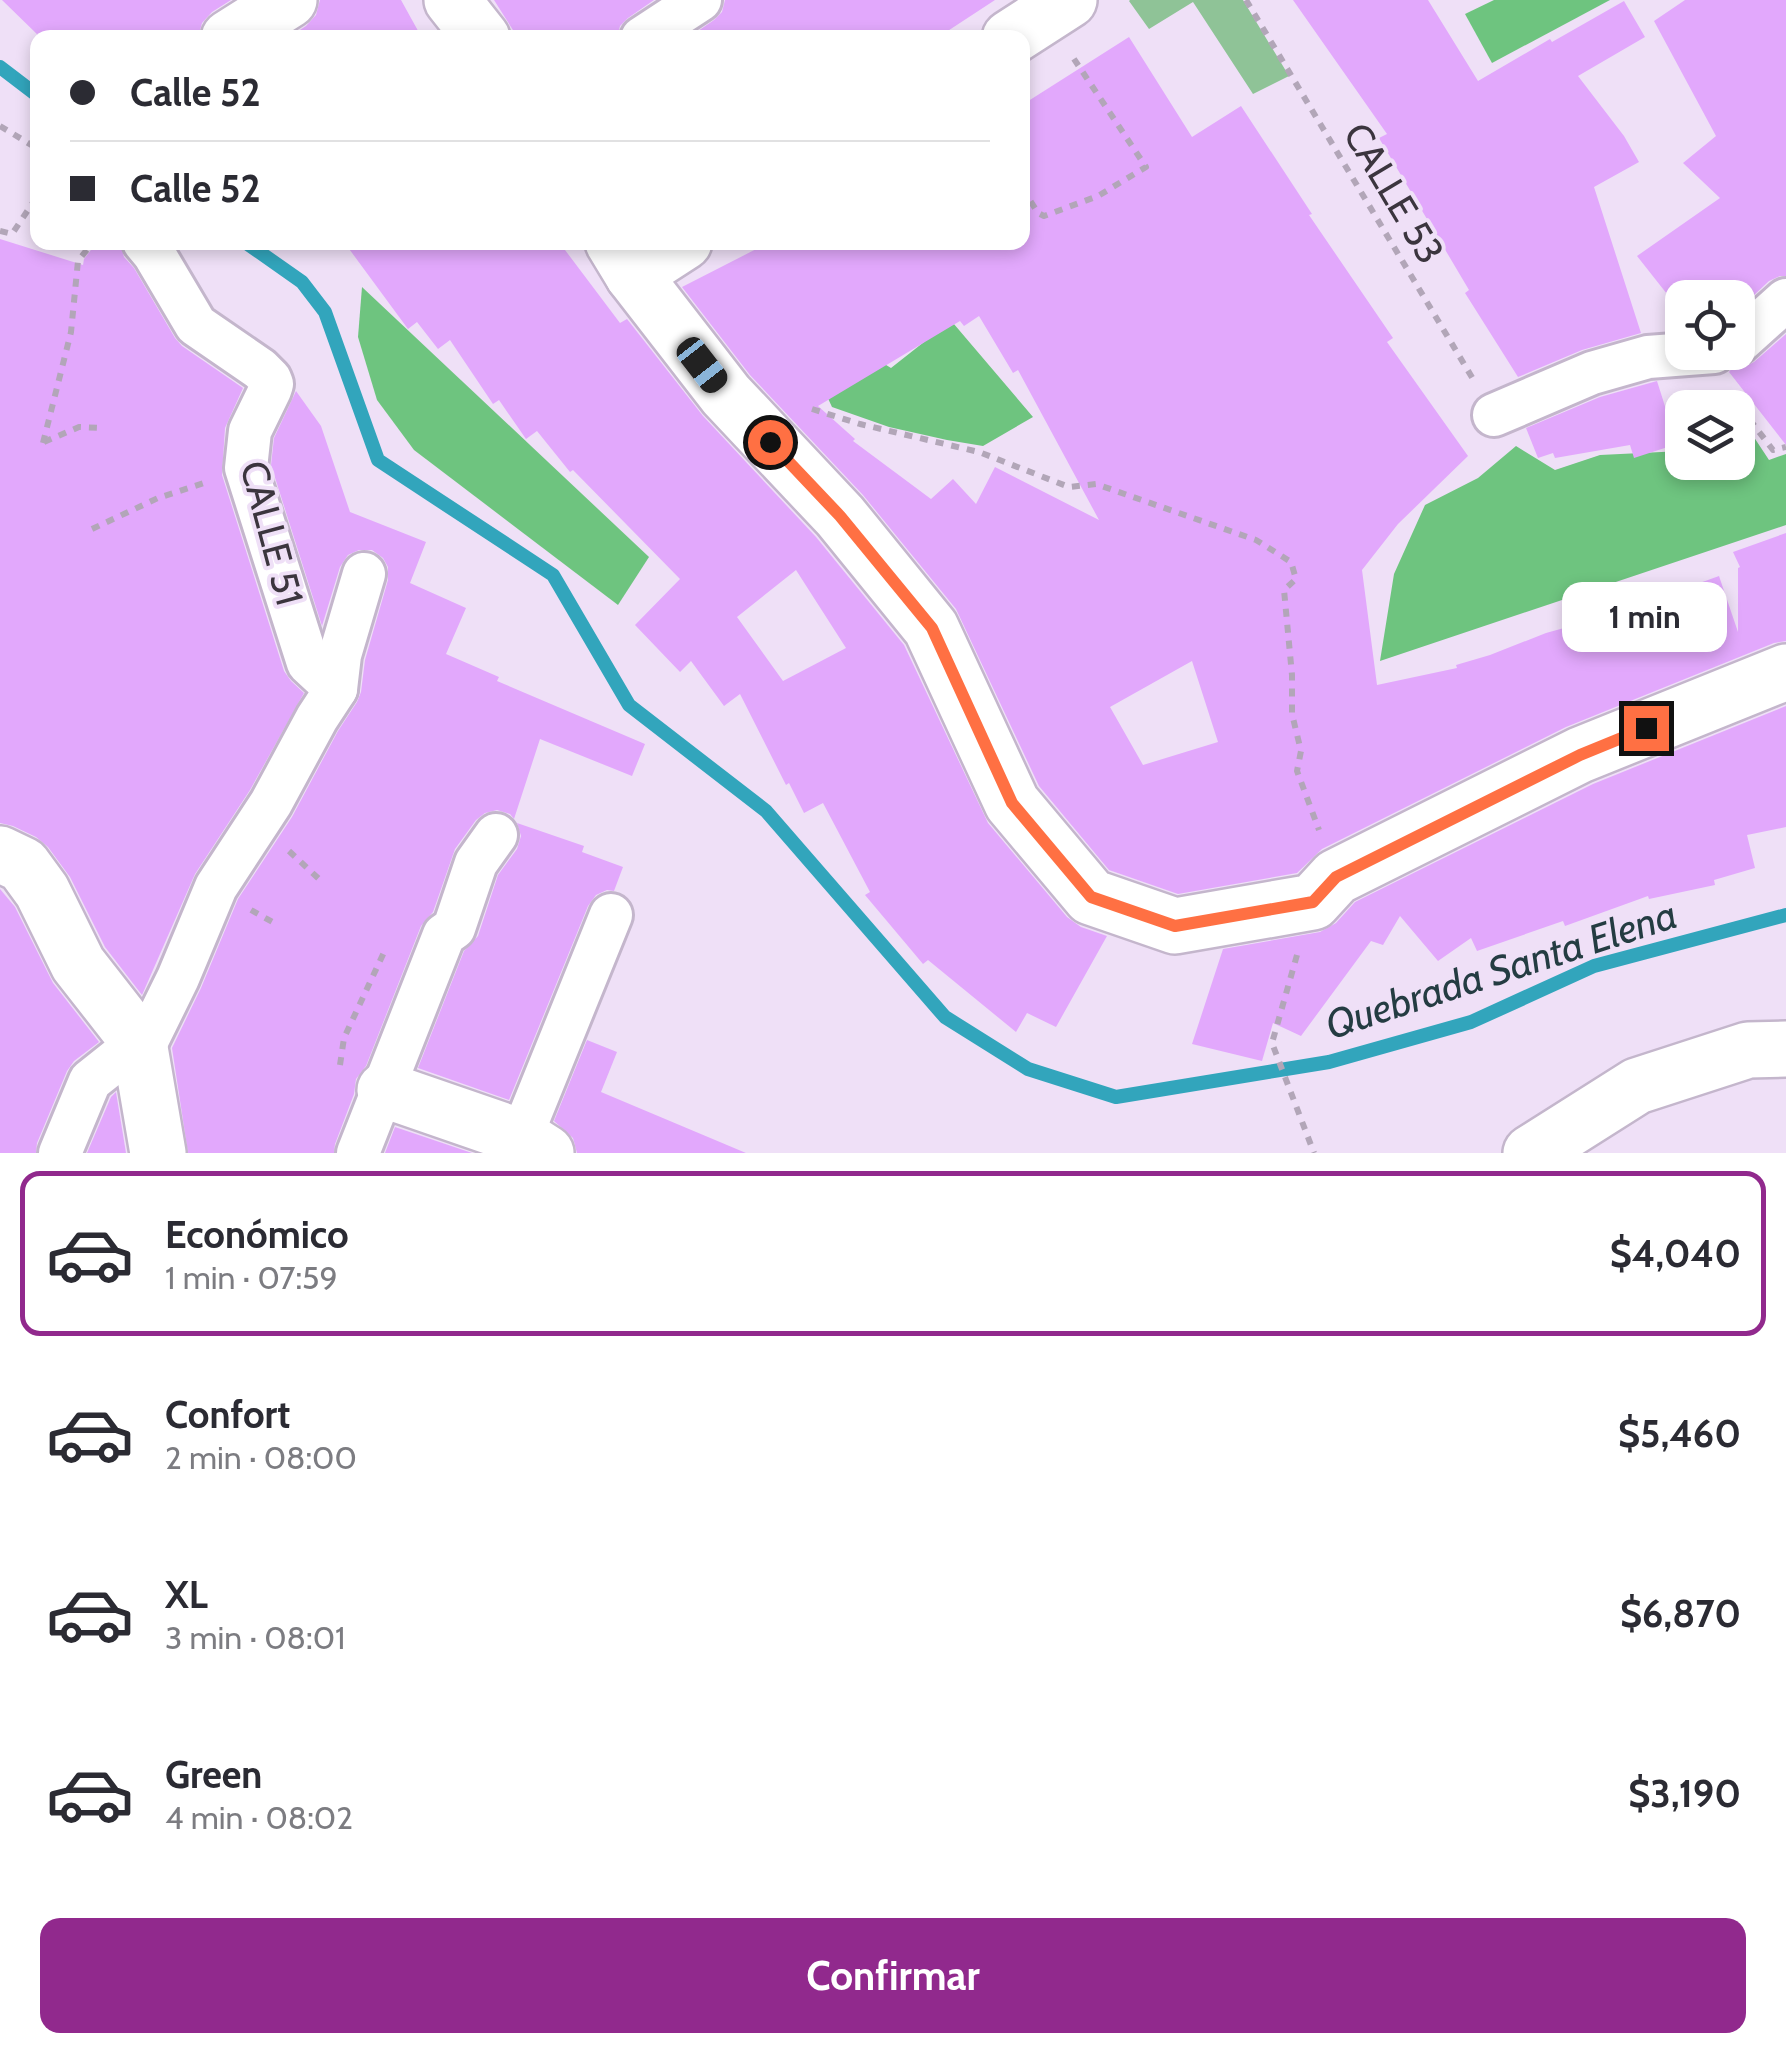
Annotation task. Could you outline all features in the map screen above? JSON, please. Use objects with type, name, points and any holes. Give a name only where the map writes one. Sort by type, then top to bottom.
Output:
[{"type":"street","points":[[241,30],[289,0]]},
{"type":"street","points":[[452,0],[476,30]]},
{"type":"street","points":[[654,30],[700,0]]},
{"type":"street","name":"CALLE 51","points":[[151,250],[196,325],[270,379],[270,390],[250,431],[246,468],[308,663],[336,689]]},
{"type":"street","points":[[655,250],[623,259],[726,395],[840,516],[932,628],[1012,803],[1091,897],[1175,926],[1324,889],[1580,755],[1786,672]]},
{"type":"street","points":[[1755,328],[1786,300]]},
{"type":"street","points":[[1494,414],[1592,373],[1648,358],[1665,361]]},
{"type":"street","points":[[60,1153],[90,1081],[138,1042],[147,1041],[216,886],[272,803],[336,689],[340,655],[364,574]]},
{"type":"street","points":[[358,1153],[444,935],[454,928],[476,863],[496,835]]},
{"type":"street","points":[[0,854],[23,865],[42,891],[78,964],[138,1042],[158,1153]]},
{"type":"street","points":[[384,1090],[533,1147],[610,915]]},
{"type":"street","points":[[1531,1153],[1637,1086],[1748,1050],[1786,1049]]},
{"type":"path","name":"CALLE 53","points":[[1246,0],[1494,414]]},
{"type":"path","points":[[1030,200],[1044,216],[1098,196],[1146,167],[1041,18]]},
{"type":"path","points":[[0,126],[30,144]]},
{"type":"path","points":[[0,231],[12,234],[30,207]]},
{"type":"path","points":[[87,250],[78,261],[71,332],[43,443],[79,427],[102,428]]},
{"type":"path","points":[[1720,370],[1773,450],[1786,447]]},
{"type":"path","points":[[770,442],[806,407],[979,452],[1069,488],[1096,484],[1256,540],[1291,562],[1296,579],[1284,590],[1292,714],[1301,751],[1297,771],[1324,889],[1272,1042],[1314,1153]]},
{"type":"path","points":[[92,529],[158,498],[246,468]]},
{"type":"green space","points":[[1130,0],[1243,0],[1289,76],[1253,94],[1193,2],[1149,29]]},
{"type":"green space","points":[[1494,0],[1610,0],[1492,63],[1465,14]]},
{"type":"green space","points":[[362,287],[649,557],[618,605],[414,450],[377,400],[358,337]]},
{"type":"green space","points":[[942,310],[1033,417],[983,446],[889,427],[832,407],[825,392],[873,357],[891,368],[924,342]]},
{"type":"green space","points":[[1755,439],[1769,460],[1786,454],[1786,525],[1380,661],[1394,574],[1425,505],[1478,478],[1516,446],[1555,470],[1600,455],[1665,452],[1665,480],[1755,480]]},
{"type":"building","points":[[2,0],[231,0],[212,12],[200,30],[33,30]]},
{"type":"building","points":[[320,0],[401,0],[418,30],[300,30],[316,15]]},
{"type":"building","points":[[494,0],[654,0],[628,18],[619,30],[513,30]]},
{"type":"building","points":[[725,0],[995,0],[949,30],[700,30],[722,12]]},
{"type":"building","points":[[1293,0],[1428,0],[1478,81],[1624,1],[1645,37],[1578,76],[1639,162],[1594,187],[1641,333],[1582,350],[1518,377],[1465,293],[1469,290],[1379,138],[1387,134]]},
{"type":"building","points":[[1685,0],[1786,0],[1786,276],[1769,281],[1755,294],[1755,280],[1665,280],[1665,291],[1637,256],[1720,198],[1683,163],[1716,136],[1654,21]]},
{"type":"building","points":[[1129,37],[1192,137],[1241,106],[1393,338],[1387,342],[1468,456],[1398,524],[1362,570],[1377,685],[1457,668],[1456,665],[1546,633],[1611,615],[1719,576],[1738,632],[1740,567],[1733,552],[1786,533],[1786,641],[1566,727],[1322,849],[1297,873],[1178,894],[1109,870],[1039,786],[956,609],[863,495],[750,375],[682,287],[754,250],[1030,250],[1030,100]],"holes":[[[979,316],[1013,373],[1018,370],[1099,520],[995,467],[976,504],[953,479],[931,499],[853,441],[818,406],[960,321],[964,326]],[[1192,661],[1218,742],[1143,765],[1110,707]]]},
{"type":"building","points":[[0,239],[83,265],[91,250],[122,250],[182,346],[243,388],[225,428],[222,475],[284,671],[304,693],[250,790],[195,874],[142,995],[105,947],[70,877],[48,847],[36,837],[0,823]]},
{"type":"building","points":[[350,250],[565,250],[620,323],[627,319],[703,416],[816,537],[904,645],[988,823],[1067,917],[1081,927],[1107,936],[1056,1027],[1027,1013],[1016,1032],[928,960],[923,964],[865,895],[870,892],[823,803],[804,813],[740,694],[724,706],[691,661],[680,672],[635,625],[680,579],[573,470],[570,472],[537,431],[526,439],[499,400],[493,404],[450,340],[438,349],[417,322],[408,329]],"holes":[[[796,570],[846,648],[783,681],[737,617]]]},
{"type":"building","points":[[1786,334],[1786,445],[1755,405],[1755,390],[1743,390],[1729,372],[1755,370],[1755,361]]},
{"type":"building","points":[[1657,381],[1665,406],[1665,448],[1634,458],[1630,445],[1538,458],[1526,428],[1600,397]]},
{"type":"building","points":[[296,391],[321,426],[350,512],[426,542],[410,583],[466,608],[446,654],[499,677],[497,681],[645,744],[632,776],[540,739],[514,819],[497,810],[476,820],[455,849],[433,912],[421,926],[366,1066],[356,1079],[334,1153],[188,1153],[172,1048],[238,899],[292,817],[357,702],[388,580],[388,567],[372,550],[348,555],[340,567],[322,626],[271,465],[274,438]]},
{"type":"building","points":[[1786,706],[1786,827],[1747,835],[1755,868],[1714,880],[1715,885],[1649,899],[1648,896],[1565,926],[1563,921],[1477,951],[1471,938],[1438,961],[1400,916],[1383,945],[1371,941],[1301,1036],[1273,1023],[1262,1061],[1192,1044],[1223,949],[1320,932],[1336,923],[1355,902],[1593,784]]},
{"type":"building","points":[[517,823],[584,846],[582,852],[623,867],[614,891],[596,895],[588,906],[509,1100],[418,1068],[464,951],[478,936],[498,875],[517,849],[521,836]]},
{"type":"building","points":[[0,889],[15,907],[53,983],[99,1042],[67,1071],[36,1153],[0,1153]]},
{"type":"building","points":[[587,1040],[617,1052],[601,1092],[746,1153],[577,1153],[573,1138],[554,1121]]},
{"type":"building","points":[[116,1092],[126,1153],[87,1153],[111,1097]]},
{"type":"building","points":[[395,1127],[472,1153],[385,1153]]},
{"type":"waterway","name":"Quebrada Santa Elena","points":[[0,67],[30,90]]},
{"type":"waterway","name":"Quebrada Santa Elena","points":[[256,250],[302,282],[325,312],[378,460],[553,575],[629,705],[766,811],[945,1017],[1028,1069],[1116,1097],[1329,1062],[1471,1022],[1594,966],[1786,915]]},
{"type":"route","points":[[770,442],[840,516],[932,628],[1012,803],[1091,897],[1175,926],[1313,902],[1336,877],[1580,755],[1646,728]]}]
